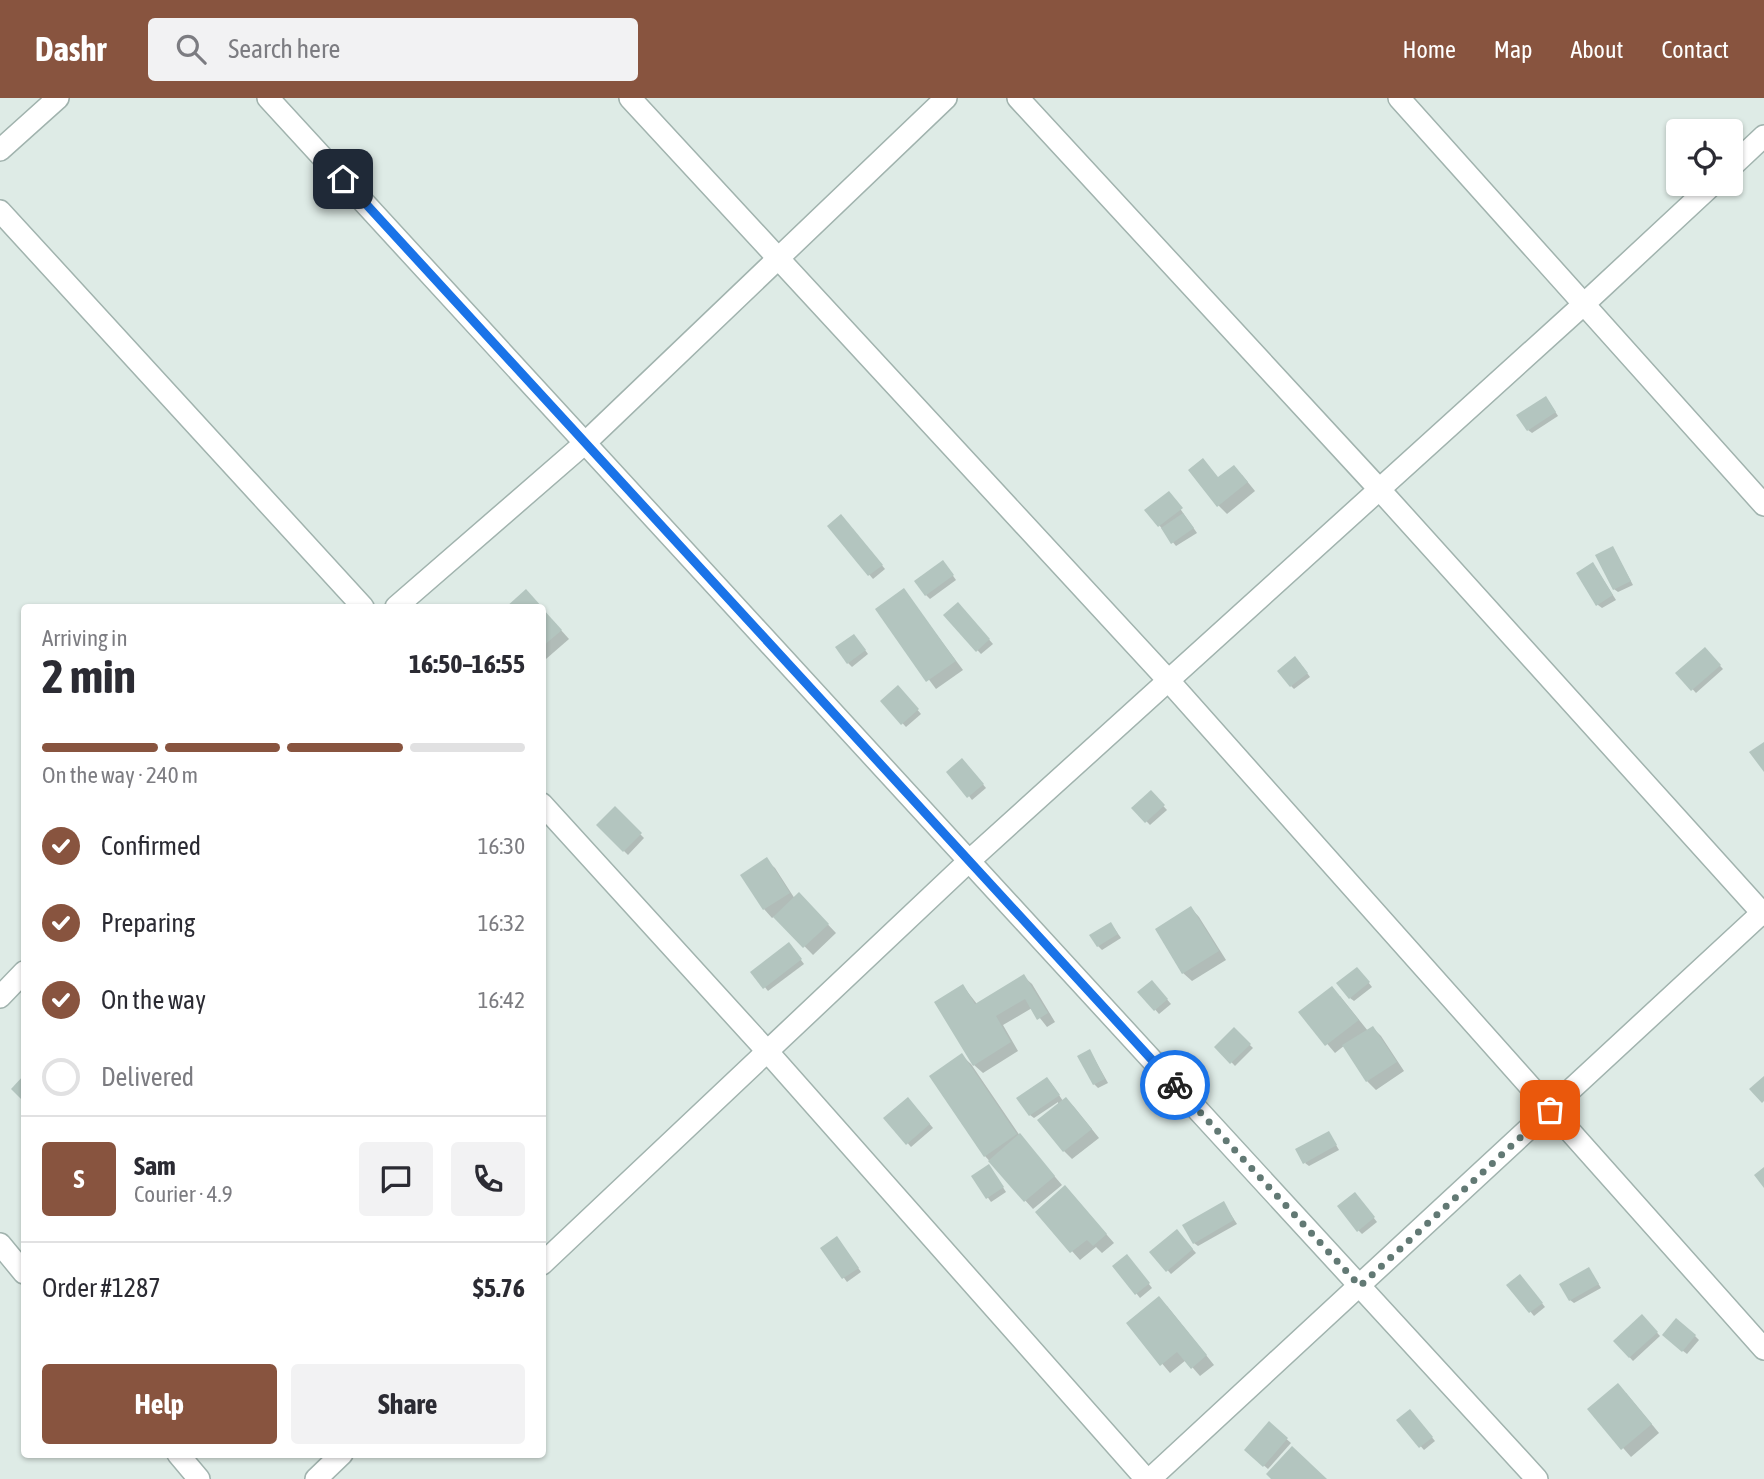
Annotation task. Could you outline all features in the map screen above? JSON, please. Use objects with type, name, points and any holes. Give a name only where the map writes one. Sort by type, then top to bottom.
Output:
[{"type":"street","points":[[0,150],[58,98]]},
{"type":"street","points":[[268,98],[1537,1479]]},
{"type":"street","points":[[630,98],[1168,680],[1764,1349]]},
{"type":"street","points":[[399,604],[585,443],[946,98]]},
{"type":"street","points":[[546,808],[767,1051],[1148,1479],[1763,913],[1380,490],[1018,98]]},
{"type":"street","points":[[1399,98],[1764,505]]},
{"type":"street","points":[[1743,156],[1764,136]]},
{"type":"street","points":[[546,1260],[969,861],[1380,490],[1700,196]]},
{"type":"street","points":[[0,211],[360,604]]},
{"type":"street","points":[[0,997],[21,975]]},
{"type":"street","points":[[0,1244],[21,1269]]},
{"type":"street","points":[[181,1458],[199,1479]]},
{"type":"street","points":[[316,1479],[338,1458]]},
{"type":"building","points":[[1546,396],[1556,412],[1527,431],[1516,415]]},
{"type":"building","points":[[1203,458],[1218,477],[1234,465],[1248,482],[1217,507],[1188,470]]},
{"type":"building","points":[[1169,491],[1183,508],[1158,527],[1144,510]]},
{"type":"building","points":[[1183,513],[1194,528],[1171,544],[1161,528]]},
{"type":"building","points":[[841,514],[883,565],[868,576],[827,526]]},
{"type":"building","points":[[1613,546],[1631,581],[1613,590],[1595,555]]},
{"type":"building","points":[[943,560],[954,575],[925,596],[914,581]]},
{"type":"building","points":[[1593,562],[1613,595],[1596,606],[1576,573]]},
{"type":"building","points":[[904,588],[956,661],[926,682],[875,609]]},
{"type":"building","points":[[526,589],[539,604],[509,604]]},
{"type":"building","points":[[958,602],[990,639],[976,652],[943,615]]},
{"type":"building","points":[[546,612],[562,630],[546,644]]},
{"type":"building","points":[[854,634],[866,650],[847,664],[835,647]]},
{"type":"building","points":[[1705,647],[1721,665],[1691,691],[1675,673]]},
{"type":"building","points":[[1295,656],[1308,673],[1290,687],[1277,671]]},
{"type":"building","points":[[898,685],[919,709],[901,725],[880,701]]},
{"type":"building","points":[[1764,742],[1764,772],[1749,752]]},
{"type":"building","points":[[962,758],[984,784],[967,798],[946,772]]},
{"type":"building","points":[[1151,790],[1165,805],[1145,823],[1131,808]]},
{"type":"building","points":[[615,806],[642,833],[623,852],[596,825]]},
{"type":"building","points":[[767,857],[790,893],[763,910],[740,875]]},
{"type":"building","points":[[799,892],[829,924],[803,948],[773,917]]},
{"type":"building","points":[[1191,906],[1219,951],[1182,974],[1155,929]]},
{"type":"building","points":[[1111,922],[1118,934],[1097,947],[1089,935]]},
{"type":"building","points":[[789,942],[802,959],[763,989],[750,972]]},
{"type":"building","points":[[1357,967],[1370,982],[1349,999],[1336,983]]},
{"type":"building","points":[[1024,974],[1048,1013],[1037,1020],[1025,999],[996,1016],[1011,1042],[973,1066],[934,1002],[963,984],[975,1004]]},
{"type":"building","points":[[1152,980],[1168,999],[1154,1011],[1137,992]]},
{"type":"building","points":[[1332,986],[1359,1020],[1325,1046],[1298,1012]]},
{"type":"building","points":[[1373,1026],[1397,1062],[1366,1082],[1342,1045]]},
{"type":"building","points":[[1234,1027],[1251,1044],[1230,1064],[1214,1047]]},
{"type":"building","points":[[1090,1049],[1105,1079],[1093,1085],[1077,1056]]},
{"type":"building","points":[[962,1053],[1017,1134],[984,1157],[929,1076]]},
{"type":"building","points":[[1764,1076],[1764,1101],[1762,1103],[1749,1089]]},
{"type":"building","points":[[1047,1077],[1060,1095],[1029,1116],[1016,1098]]},
{"type":"building","points":[[21,1078],[21,1099],[11,1089]]},
{"type":"building","points":[[908,1097],[930,1124],[906,1145],[883,1118]]},
{"type":"building","points":[[1066,1097],[1092,1129],[1063,1152],[1037,1120]]},
{"type":"building","points":[[1329,1131],[1337,1145],[1303,1164],[1295,1149]]},
{"type":"building","points":[[1020,1133],[1055,1176],[1024,1202],[988,1161]]},
{"type":"building","points":[[989,1164],[1004,1187],[986,1199],[971,1176]]},
{"type":"building","points":[[1764,1167],[1764,1188],[1754,1175]]},
{"type":"building","points":[[1065,1185],[1107,1234],[1093,1246],[1087,1240],[1070,1253],[1035,1212]]},
{"type":"building","points":[[1355,1192],[1375,1217],[1357,1232],[1337,1206]]},
{"type":"building","points":[[1224,1201],[1234,1220],[1193,1244],[1182,1225]]},
{"type":"building","points":[[1177,1229],[1193,1249],[1166,1272],[1149,1252]]},
{"type":"building","points":[[837,1236],[859,1268],[842,1279],[820,1248]]},
{"type":"building","points":[[1127,1254],[1150,1283],[1135,1295],[1112,1266]]},
{"type":"building","points":[[1589,1267],[1599,1284],[1569,1301],[1559,1284]]},
{"type":"building","points":[[1520,1274],[1543,1303],[1529,1313],[1506,1285]]},
{"type":"building","points":[[1159,1296],[1207,1355],[1191,1369],[1177,1352],[1160,1366],[1126,1323]]},
{"type":"building","points":[[1642,1314],[1658,1332],[1629,1358],[1613,1341]]},
{"type":"building","points":[[1676,1318],[1696,1335],[1682,1352],[1662,1335]]},
{"type":"building","points":[[1618,1383],[1652,1424],[1621,1450],[1587,1409]]},
{"type":"building","points":[[1410,1409],[1433,1437],[1419,1448],[1396,1420]]},
{"type":"building","points":[[1269,1421],[1288,1438],[1263,1467],[1244,1450]]},
{"type":"building","points":[[1292,1446],[1327,1479],[1271,1479],[1266,1474]]},
{"type":"way so far","points":[[1175,1085],[1360,1286],[1550,1110]]},
{"type":"route","points":[[343,179],[1175,1085]]}]
